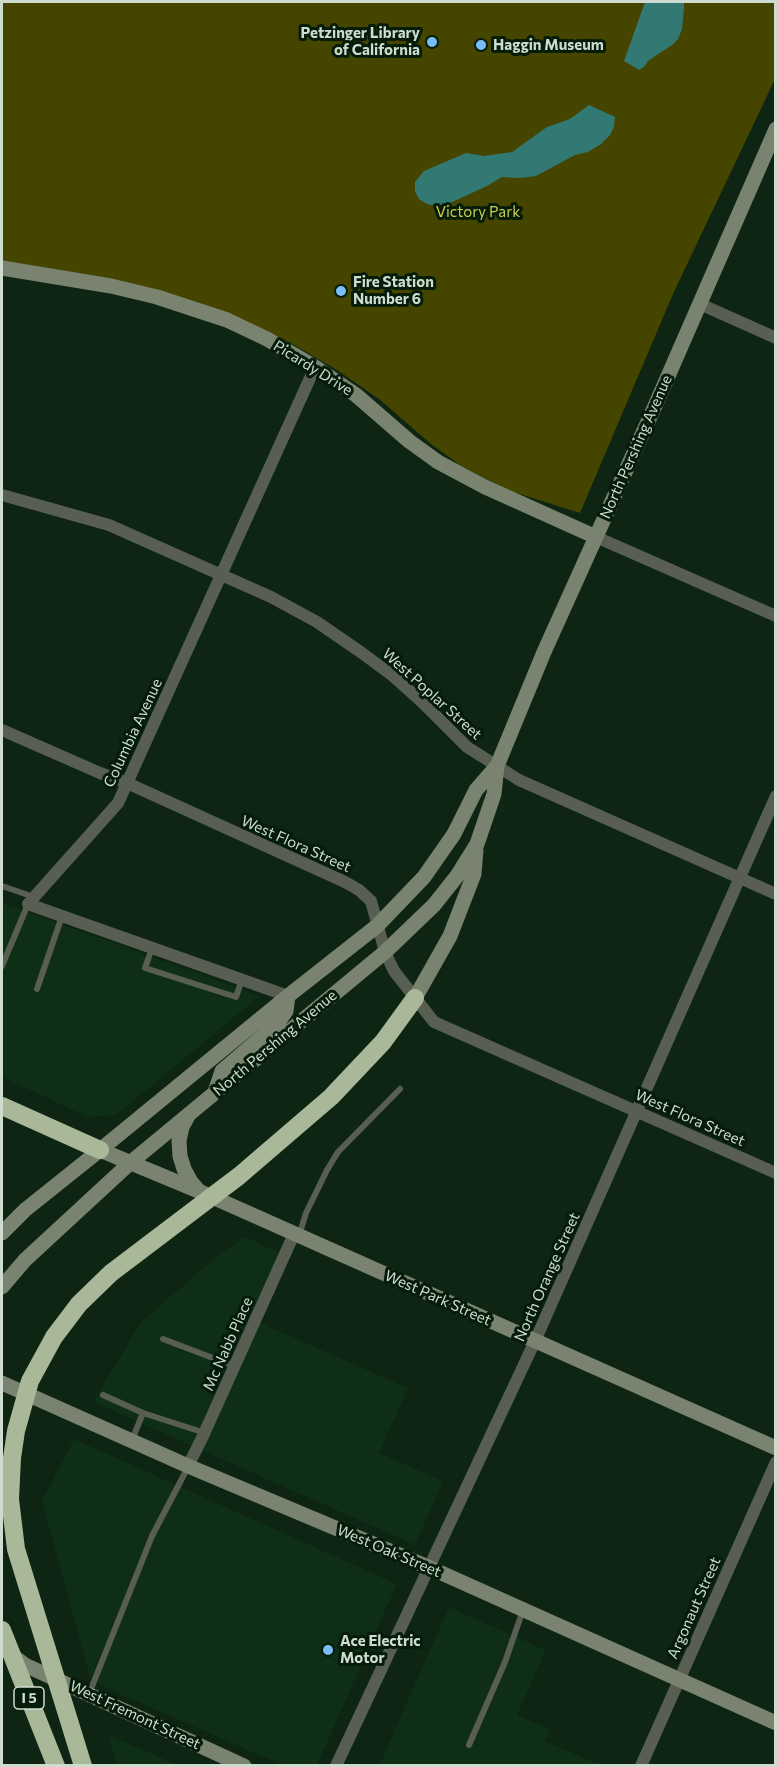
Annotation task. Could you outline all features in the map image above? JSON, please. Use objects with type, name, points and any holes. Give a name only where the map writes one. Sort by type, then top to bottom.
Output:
[{"type":"highway","points":[[83,1766],[16,1549],[10,1499],[12,1458],[16,1431],[30,1381],[54,1337],[79,1304],[111,1273],[239,1176],[331,1097],[383,1042],[415,998]]},
{"type":"highway","points":[[2,1106],[100,1150]]},
{"type":"highway","name":"I 5","points":[[2,1630],[56,1766]]},
{"type":"street","name":"North Pershing Avenue","points":[[2,1287],[25,1260],[130,1163],[385,952],[434,905],[457,876],[477,844],[494,794],[497,766],[544,652],[774,136]]},
{"type":"street","name":"Picardy Drive","points":[[2,268],[111,286],[157,297],[227,320],[267,339],[315,367],[356,395],[409,441],[438,462],[485,487],[596,537]]},
{"type":"street","points":[[700,304],[776,338]]},
{"type":"street","name":"Columbia Avenue","points":[[31,901],[118,803],[315,367]]},
{"type":"street","name":"West Poplar Street","points":[[2,495],[109,525],[270,597],[317,622],[362,653],[393,676],[467,747],[519,780],[776,894]]},
{"type":"street","points":[[596,537],[776,616]]},
{"type":"street","name":"West Flora Street","points":[[2,730],[127,783],[359,890],[371,901],[385,952],[394,971],[434,1022],[776,1173]]},
{"type":"street","name":"North Pershing Avenue","points":[[2,1233],[25,1210],[377,926],[424,877],[454,834],[476,790],[497,766]]},
{"type":"street","name":"North Orange Street","points":[[336,1766],[535,1341],[776,795]]},
{"type":"street","points":[[415,998],[450,936],[474,874],[477,844]]},
{"type":"street","points":[[31,901],[62,916],[288,996],[286,1011],[277,1024],[222,1071],[215,1092]]},
{"type":"street","points":[[189,1114],[181,1134],[180,1156],[191,1182],[201,1192]]},
{"type":"street","name":"West Park Street","points":[[100,1150],[201,1192],[776,1448]]},
{"type":"street","name":"Mc Nabb Place","points":[[188,1466],[296,1235]]},
{"type":"street","name":"West Oak Street","points":[[2,1383],[188,1466],[428,1567],[776,1723]]},
{"type":"street","name":"Argonaut Street","points":[[641,1766],[776,1462]]},
{"type":"street","name":"West Fremont Street","points":[[2,1647],[25,1665],[244,1766]]},
{"type":"street","name":"West Fremont Street","points":[[2,1664],[25,1665]]},
{"type":"lane","points":[[2,886],[31,901],[2,966]]},
{"type":"lane","points":[[37,989],[62,916]]},
{"type":"lane","points":[[152,948],[145,968],[236,997],[242,979]]},
{"type":"lane","points":[[296,1235],[338,1152],[400,1089]]},
{"type":"lane","points":[[163,1339],[234,1366]]},
{"type":"lane","points":[[103,1395],[143,1413],[204,1433]]},
{"type":"lane","points":[[132,1441],[143,1413]]},
{"type":"lane","points":[[89,1694],[152,1536],[188,1466]]},
{"type":"lane","points":[[468,1746],[506,1662],[523,1610]]},
{"type":"shaded area","points":[[2,903],[260,996],[116,1115],[88,1117],[2,1077]]},
{"type":"shaded area","points":[[245,1237],[284,1255],[256,1321],[408,1388],[379,1453],[443,1481],[415,1545],[93,1402],[141,1322],[221,1253]]},
{"type":"shaded area","points":[[74,1439],[397,1584],[317,1765],[282,1765],[106,1688],[90,1677],[42,1501]]},
{"type":"shaded area","points":[[449,1607],[546,1650],[517,1715],[550,1729],[545,1741],[600,1765],[379,1766]]},
{"type":"shaded area","points":[[108,1735],[178,1765],[117,1765]]},
{"type":"green space","name":"Victory Park","points":[[2,2],[775,2],[775,79],[673,294],[580,513],[507,490],[460,465],[431,444],[379,399],[337,370],[289,342],[249,324],[2,264]]},
{"type":"water","points":[[645,2],[684,2],[684,9],[682,29],[678,39],[639,70],[624,61]]},
{"type":"water","points":[[589,105],[615,117],[610,135],[588,152],[575,155],[536,176],[502,177],[450,203],[436,206],[419,199],[415,191],[415,182],[424,171],[466,153],[484,156],[512,152],[547,127],[570,119]]},
{"type":"place","name":"Petzinger Library of California","points":[[432,42]]},
{"type":"place","name":"Haggin Museum","points":[[481,45]]},
{"type":"place","name":"Fire Station Number 6","points":[[341,291]]},
{"type":"place","name":"Ace Electric Motor","points":[[328,1650]]}]
